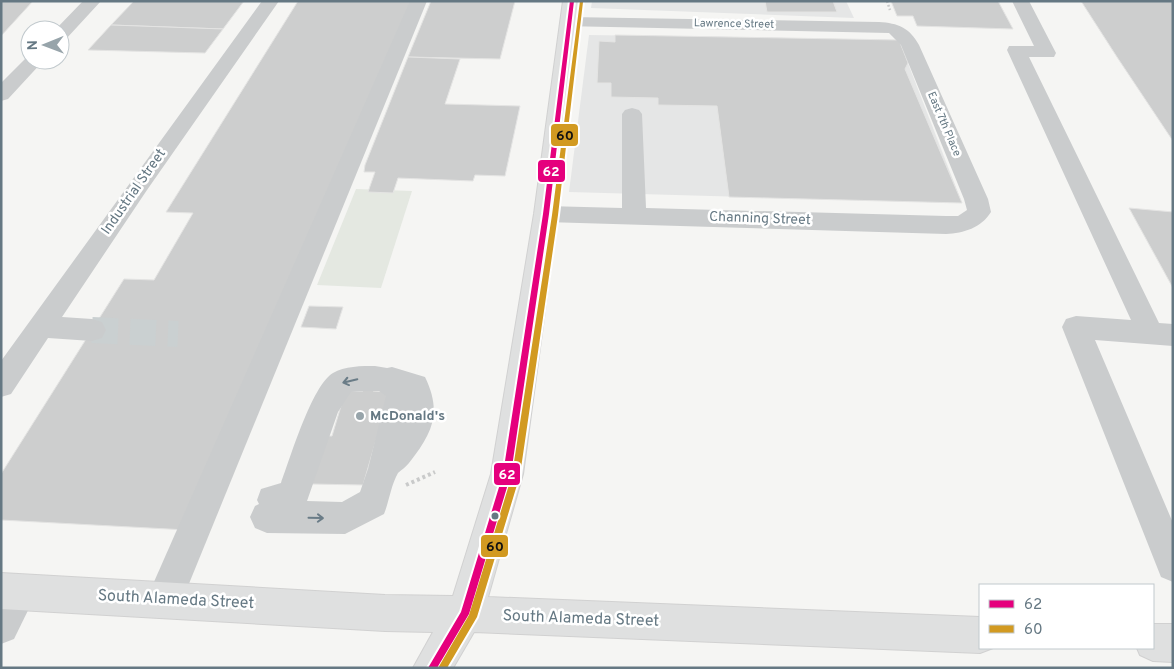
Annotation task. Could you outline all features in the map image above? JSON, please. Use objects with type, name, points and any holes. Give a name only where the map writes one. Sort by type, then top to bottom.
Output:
[{"type":"main road","points":[[432,668],[465,614],[507,474],[546,214],[571,11]]},
{"type":"main road","name":"South Alameda Street","points":[[10,592],[385,613],[465,614],[979,635]]},
{"type":"main road","points":[[1154,642],[1173,642]]},
{"type":"street","points":[[70,24],[92,1]]},
{"type":"street","name":"Industrial Street","points":[[1,385],[144,177],[271,1]]},
{"type":"street","points":[[164,600],[419,1]]},
{"type":"street","points":[[1020,1],[1048,53],[1016,50],[1162,334]]},
{"type":"street","name":"Lawrence Street","points":[[571,11],[873,27],[895,21]]},
{"type":"street","name":"East 7th Place","points":[[895,21],[906,36],[976,199],[979,212],[973,220]]},
{"type":"street","points":[[1,95],[25,70]]},
{"type":"street","points":[[632,114],[634,216]]},
{"type":"street","name":"Channing Street","points":[[546,214],[946,225],[960,224],[973,220]]},
{"type":"street","points":[[41,327],[92,330]]},
{"type":"street","points":[[1162,334],[1076,327],[1173,564]]},
{"type":"street","points":[[356,379],[385,379],[393,382],[402,393],[395,477],[372,503],[345,518],[270,509],[294,493],[325,406],[342,382],[356,379]]},
{"type":"street","points":[[1,626],[10,592]]},
{"type":"path","points":[[887,1],[895,21]]},
{"type":"path","points":[[395,477],[435,472]]},
{"type":"shaded area","points":[[592,1],[846,1],[854,18],[591,8]]},
{"type":"shaded area","points":[[589,35],[899,40],[962,203],[569,192]]},
{"type":"shaded area","points":[[356,189],[412,191],[381,288],[317,285]]},
{"type":"building","points":[[1,1],[33,1],[1,36]]},
{"type":"building","points":[[134,1],[244,1],[223,29],[111,25]]},
{"type":"building","points":[[298,1],[412,1],[187,530],[1,520],[1,474],[124,279],[154,280],[193,213],[166,212]]},
{"type":"building","points":[[431,1],[515,1],[500,59],[408,57]]},
{"type":"building","points":[[765,1],[833,1],[837,12],[767,12]]},
{"type":"building","points":[[891,1],[998,1],[1013,29],[917,26],[913,16],[897,16]]},
{"type":"building","points":[[1081,1],[1173,1],[1173,141],[1117,57]]},
{"type":"building","points":[[111,25],[223,29],[205,53],[88,50]]},
{"type":"building","points":[[615,35],[899,40],[908,63],[905,69],[962,203],[729,197],[717,106],[658,105],[658,98],[611,97],[611,83],[597,83],[599,41],[615,42]]},
{"type":"building","points":[[408,57],[460,59],[445,104],[520,106],[505,176],[475,175],[473,181],[398,178],[393,193],[368,192],[375,172],[364,172],[365,165]]},
{"type":"building","points":[[1129,208],[1173,212],[1173,288]]},
{"type":"building","points":[[309,306],[343,307],[336,329],[301,327]]},
{"type":"building","name":"McDonald's","points":[[365,386],[374,386],[373,391],[390,392],[363,485],[312,484],[327,436],[332,436],[344,396],[351,391],[363,391]]},
{"type":"tunnel","points":[[92,330],[178,334]]},
{"type":"transit line","name":"62","points":[[432,668],[465,614],[507,474],[546,214],[572,1]]},
{"type":"transit line","name":"60","points":[[442,668],[473,617],[516,475],[555,215],[581,2]]},
{"type":"place","name":"McDonald's","points":[[360,416]]}]
